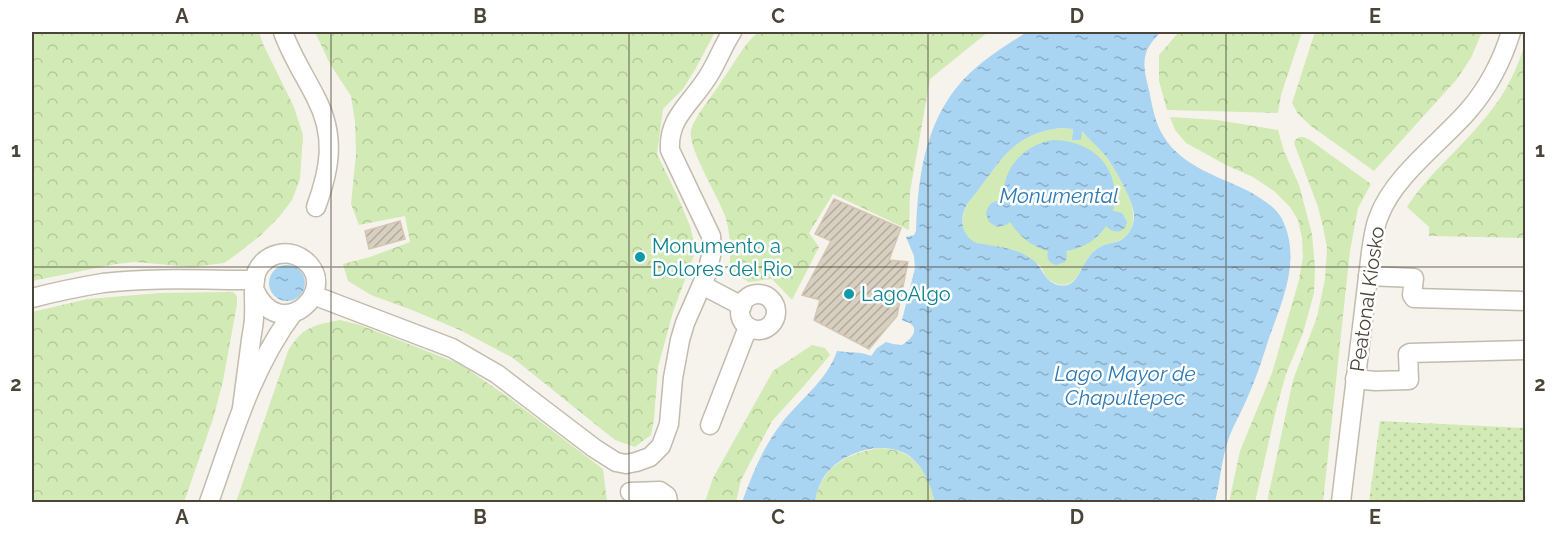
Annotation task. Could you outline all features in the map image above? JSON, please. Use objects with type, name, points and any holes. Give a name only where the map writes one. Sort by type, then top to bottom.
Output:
[{"type":"street","points":[[283,32],[288,46],[318,101],[329,136],[325,182],[316,207]]},
{"type":"street","points":[[313,295],[452,348],[497,374],[616,462],[626,464],[650,457],[661,446],[669,424],[673,378],[680,340],[685,322],[707,273],[712,251],[711,236],[670,150],[669,138],[674,124],[705,81],[732,32]]},
{"type":"street","name":"Peatonal Kiosko","points":[[1341,502],[1368,276],[1374,232],[1379,215],[1406,175],[1476,101],[1497,69],[1511,32]]},
{"type":"street","points":[[242,408],[254,320],[255,286],[258,270],[274,255],[292,254],[308,263],[315,281],[315,290],[306,307],[293,313],[277,313],[267,308],[260,301],[255,286]]},
{"type":"street","points":[[1368,276],[1414,278],[1412,295],[1414,298],[1526,301]]},
{"type":"street","points":[[32,298],[104,283],[141,280],[255,286]]},
{"type":"street","points":[[702,285],[742,306]]},
{"type":"street","points":[[763,294],[774,302],[775,318],[768,326],[757,330],[748,327],[741,318],[742,306],[750,297],[763,294]]},
{"type":"street","points":[[209,502],[242,408],[272,345],[293,313]]},
{"type":"street","points":[[710,425],[748,327]]},
{"type":"street","points":[[1355,379],[1409,380],[1408,354],[1410,352],[1526,350]]},
{"type":"street","points":[[626,464],[630,497],[660,491],[667,496],[668,502]]},
{"type":"green space","points":[[32,32],[259,32],[294,107],[303,135],[300,179],[292,200],[261,235],[224,263],[193,267],[135,262],[32,281]]},
{"type":"green space","points":[[315,32],[715,32],[683,89],[663,109],[657,154],[690,226],[696,250],[673,312],[658,367],[651,435],[635,447],[615,440],[513,358],[462,331],[371,295],[348,281],[343,264],[410,242],[405,216],[359,225],[351,204],[356,154],[351,96],[330,64]]},
{"type":"green space","points":[[759,32],[988,32],[930,79],[910,192],[909,230],[833,194],[809,233],[819,247],[792,300],[772,279],[749,282],[730,271],[727,223],[698,160],[691,138],[693,124],[701,111],[745,47]]},
{"type":"green space","points":[[1302,32],[1281,95],[1278,113],[1167,110],[1159,81],[1159,55],[1178,33]]},
{"type":"green space","points":[[1315,32],[1482,32],[1471,58],[1457,79],[1374,171],[1311,126],[1298,114],[1292,103]]},
{"type":"green space","points":[[1525,44],[1525,238],[1429,236],[1429,227],[1407,207],[1424,184],[1471,135],[1495,105],[1517,67]]},
{"type":"green space","points":[[1170,117],[1217,120],[1278,130],[1284,151],[1299,185],[1312,234],[1315,268],[1314,293],[1303,333],[1286,374],[1255,502],[1229,502],[1240,451],[1272,373],[1299,280],[1303,256],[1302,238],[1298,220],[1290,207],[1274,191],[1253,177],[1186,143],[1175,130]]},
{"type":"green space","name":"Monumental","points":[[1061,128],[1073,129],[1072,139],[1082,131],[1104,154],[1129,197],[1133,219],[1131,229],[1125,237],[1096,249],[1074,280],[1063,285],[1050,280],[1041,266],[999,247],[972,241],[963,227],[963,215],[967,204],[1005,155],[1028,137]]},
{"type":"green space","points":[[1300,137],[1310,140],[1371,184],[1358,208],[1350,251],[1323,502],[1267,502],[1293,380],[1317,317],[1325,279],[1327,248],[1318,207],[1294,143]]},
{"type":"green space","points":[[233,292],[237,296],[237,304],[223,381],[213,419],[184,502],[32,502],[32,312],[88,299],[160,293]]},
{"type":"green space","points":[[340,320],[360,325],[460,364],[508,397],[603,469],[607,502],[236,502],[288,351],[298,337],[310,328]]},
{"type":"green space","points":[[812,345],[825,348],[830,355],[772,421],[741,480],[736,502],[705,502],[713,478],[773,371]]},
{"type":"green space","points":[[1380,421],[1525,428],[1525,502],[1369,502]]},
{"type":"green space","points":[[881,448],[902,453],[916,462],[928,481],[935,502],[815,502],[823,479],[838,463],[858,453]]},
{"type":"water","name":"Lago Mayor de Chapultepec","points":[[1027,32],[1161,32],[1150,45],[1144,65],[1154,114],[1164,137],[1172,148],[1192,164],[1252,193],[1273,207],[1282,219],[1288,234],[1290,264],[1284,295],[1249,395],[1229,439],[1215,502],[935,502],[926,476],[918,464],[908,455],[885,448],[860,451],[838,463],[822,480],[815,502],[742,502],[769,442],[788,415],[827,372],[837,351],[871,356],[886,342],[902,345],[914,333],[910,323],[902,320],[915,268],[914,256],[906,237],[914,235],[916,231],[922,166],[934,125],[944,106],[971,72],[991,55]],"holes":[[[1061,128],[1073,129],[1072,140],[1081,140],[1082,131],[1109,160],[1128,194],[1134,217],[1129,233],[1125,237],[1096,250],[1073,282],[1064,286],[1050,281],[1036,263],[1027,256],[1006,248],[976,243],[971,240],[964,231],[962,221],[967,204],[1005,155],[1016,145],[1028,137],[1043,132]]]},
{"type":"water","name":"Monumental","points":[[1052,140],[1081,145],[1102,160],[1113,182],[1115,196],[1113,211],[1122,213],[1127,222],[1124,229],[1118,232],[1106,226],[1089,243],[1066,251],[1065,262],[1056,265],[1049,260],[1048,251],[1026,240],[1010,222],[997,227],[989,222],[986,214],[992,203],[1003,201],[1006,179],[1016,161],[1032,148]]},
{"type":"water","points":[[287,265],[300,270],[305,283],[300,296],[287,301],[274,296],[269,283],[274,270]]},
{"type":"building","points":[[834,199],[901,228],[889,260],[908,262],[897,316],[869,349],[814,320],[820,300],[802,295],[831,241],[815,234]]},
{"type":"building","points":[[400,221],[405,239],[369,249],[365,231]]},
{"type":"place","name":"Monumento a Dolores del Rio","points":[[640,257]]},
{"type":"place","name":"LagoAlgo","points":[[849,294]]}]
